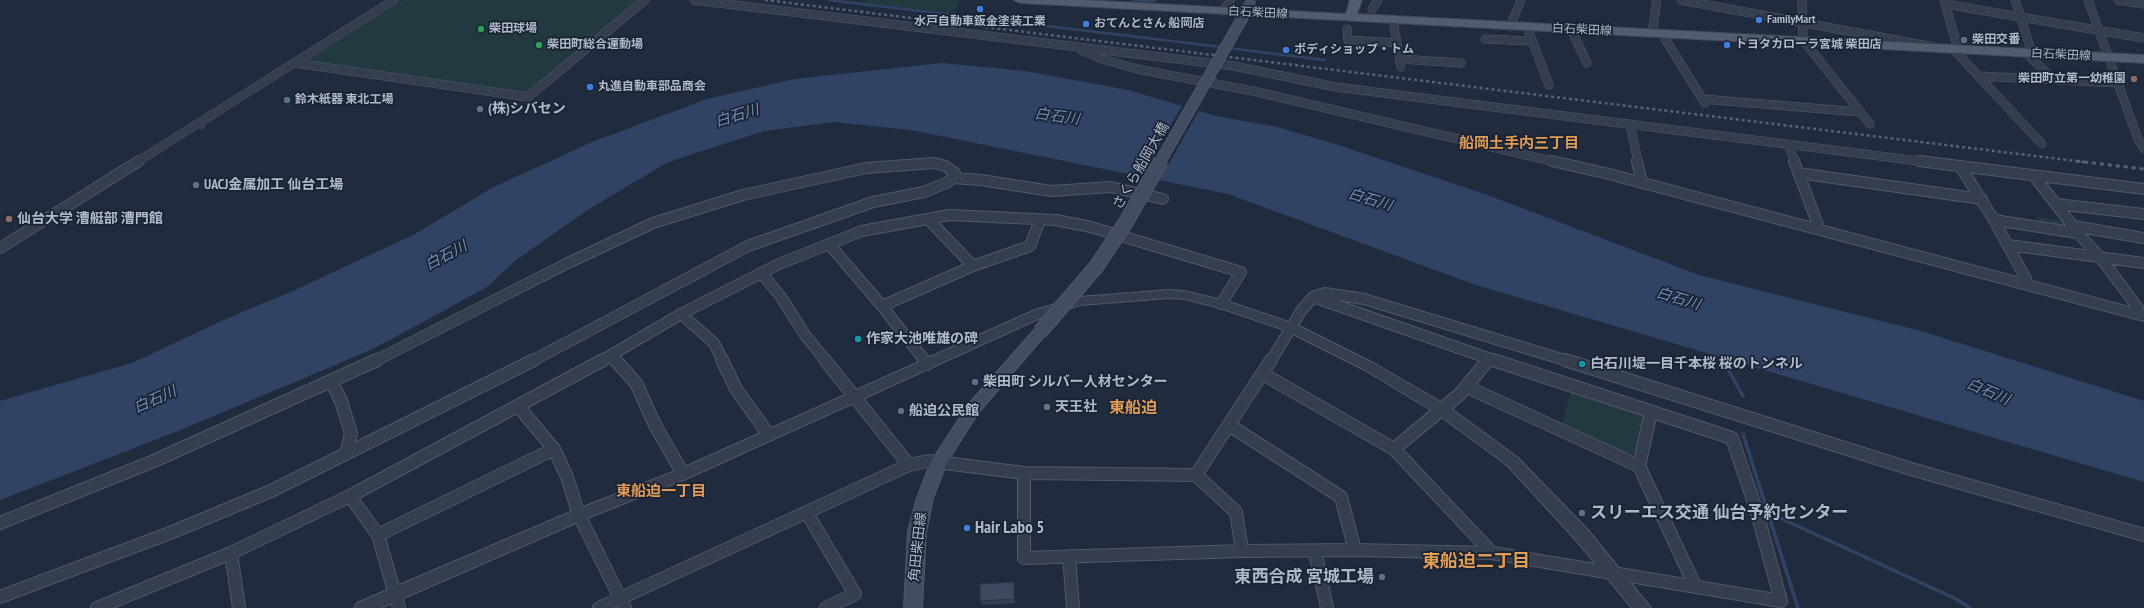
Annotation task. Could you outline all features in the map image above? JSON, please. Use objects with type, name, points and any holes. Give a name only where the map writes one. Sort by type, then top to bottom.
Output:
[{"type":"main road","name":"白石柴田線","points":[[1020,0],[1089,2],[1223,11],[2144,59]]},
{"type":"main road","points":[[1350,17],[1356,0]]},
{"type":"main road","name":"さくら船岡大橋","points":[[1040,332],[1096,266],[1126,222],[1252,2]]},
{"type":"main road","name":"角田柴田線","points":[[913,608],[917,532],[925,498],[939,462],[956,433],[973,409],[1040,332]]},
{"type":"street","points":[[0,248],[394,0]]},
{"type":"street","points":[[295,63],[528,97],[645,0]]},
{"type":"street","points":[[694,0],[1234,66],[1336,87],[2033,175],[2142,191]]},
{"type":"street","points":[[1223,11],[1231,0]]},
{"type":"street","points":[[1372,9],[1378,0]]},
{"type":"street","points":[[1510,26],[1521,0]]},
{"type":"street","points":[[1657,0],[1651,30],[1657,34],[1704,101],[1860,112]]},
{"type":"street","points":[[1680,0],[1927,44],[1937,48]]},
{"type":"street","points":[[1802,0],[1804,41],[1870,124]]},
{"type":"street","points":[[2015,0],[2029,53],[2053,79]]},
{"type":"street","points":[[2088,0],[2144,149]]},
{"type":"street","points":[[2118,0],[2144,4]]},
{"type":"street","points":[[2042,144],[1956,49],[1944,2],[2020,17],[2144,38]]},
{"type":"street","points":[[1393,20],[1401,63],[1461,64]]},
{"type":"street","points":[[1527,27],[1531,41],[1549,85]]},
{"type":"street","points":[[1347,29],[1348,40],[1397,43]]},
{"type":"street","points":[[1571,29],[1587,62]]},
{"type":"street","points":[[1485,39],[1531,41]]},
{"type":"street","points":[[1078,47],[1087,54],[1137,69],[1256,92],[1609,174],[2141,312]]},
{"type":"street","points":[[1979,76],[2118,83]]},
{"type":"street","points":[[1630,124],[1641,179]]},
{"type":"street","points":[[1788,144],[1818,225]]},
{"type":"street","points":[[0,523],[154,461],[331,382],[391,354],[616,240],[653,223],[700,207],[795,182],[866,168],[934,163],[952,170],[955,173],[953,178],[946,183],[924,192],[873,202],[748,246],[537,359],[272,491],[178,530],[0,597]]},
{"type":"street","points":[[1960,166],[1982,199],[2026,279]]},
{"type":"street","points":[[1798,174],[1982,199]]},
{"type":"street","points":[[2033,175],[2100,257],[2141,312]]},
{"type":"street","points":[[953,178],[1051,190],[1111,188],[1163,199]]},
{"type":"street","points":[[2056,204],[2144,214]]},
{"type":"street","points":[[97,608],[231,553],[350,496],[611,356],[681,314],[779,264],[862,231],[950,215],[1056,220],[1091,227],[1241,272],[1221,304]]},
{"type":"street","points":[[928,219],[973,266]]},
{"type":"street","points":[[882,306],[973,266],[1030,246],[1040,220]]},
{"type":"street","points":[[1994,220],[2144,238]]},
{"type":"street","points":[[829,244],[882,306],[927,364]]},
{"type":"street","points":[[2008,245],[2144,263]]},
{"type":"street","points":[[762,274],[781,297],[805,335],[909,465]]},
{"type":"street","points":[[1196,475],[1263,374],[1290,327],[1313,296],[1330,293],[1364,299],[1488,336],[1903,466],[2144,535]]},
{"type":"street","points":[[363,608],[397,601],[579,515],[683,474],[1040,314],[1079,301],[1169,294],[1184,295],[1221,304],[1290,327],[1370,367],[1441,409],[1512,461],[1582,535],[1642,608]]},
{"type":"street","points":[[1024,473],[1024,558],[1242,551],[1355,550],[1492,553],[1781,601],[1756,509],[1732,438],[1490,359],[1313,296]]},
{"type":"street","points":[[681,314],[714,344],[736,388],[769,435]]},
{"type":"street","points":[[611,356],[636,383],[655,425],[683,474]]},
{"type":"street","points":[[1394,449],[1467,387],[1490,359]]},
{"type":"street","points":[[1263,374],[1394,449],[1492,553]]},
{"type":"street","points":[[331,382],[342,401],[350,433],[346,454]]},
{"type":"street","points":[[1467,387],[1639,466]]},
{"type":"street","points":[[518,406],[554,449],[567,477],[579,515],[622,603]]},
{"type":"street","points":[[1651,412],[1639,466],[1695,586]]},
{"type":"street","points":[[1229,425],[1341,497],[1355,550]]},
{"type":"street","points":[[378,535],[554,449]]},
{"type":"street","points":[[599,608],[622,603],[909,465],[929,461],[1024,473],[1196,475],[1236,512],[1242,551]]},
{"type":"street","points":[[350,496],[378,535],[397,601]]},
{"type":"street","points":[[808,513],[855,594],[826,608]]},
{"type":"street","points":[[1315,551],[1327,608]]},
{"type":"street","points":[[231,553],[239,608]]},
{"type":"street","points":[[1069,556],[1073,608]]},
{"type":"green space","name":"柴田球場","points":[[403,0],[640,0],[526,95],[308,63],[309,59]]},
{"type":"green space","points":[[865,0],[960,1],[954,13],[864,3]]},
{"type":"green space","points":[[2036,217],[2065,221],[2070,229],[2042,226]]},
{"type":"green space","points":[[1571,391],[1643,417],[1636,453],[1627,454],[1562,423]]},
{"type":"water","name":"白石川","points":[[942,63],[1025,71],[1128,90],[1216,116],[1277,127],[1335,144],[1490,196],[1699,275],[1921,331],[2144,401],[2144,482],[1476,285],[1228,194],[911,130],[834,122],[764,131],[668,162],[589,209],[516,260],[487,287],[373,349],[178,431],[0,500],[0,401],[132,363],[226,319],[293,291],[415,234],[494,187],[592,142],[707,99],[795,79]]},
{"type":"pier","points":[[1183,104],[1200,109],[1159,181],[1140,177]]},
{"type":"building","points":[[1014,582],[1014,599],[980,601],[980,584]]},
{"type":"waterway","points":[[829,0],[1222,47]]},
{"type":"waterway","points":[[1133,0],[1155,1]]},
{"type":"waterway","points":[[1228,48],[1325,60]]},
{"type":"waterway","points":[[202,129],[205,123]]},
{"type":"waterway","points":[[1720,354],[1724,361]]},
{"type":"waterway","points":[[1723,360],[1743,396]]},
{"type":"waterway","points":[[1743,434],[1768,512]]},
{"type":"waterway","points":[[1768,512],[1954,598],[1970,608]]},
{"type":"waterway","points":[[1768,512],[1798,608]]},
{"type":"railway","points":[[765,0],[2084,162]]},
{"type":"railway","points":[[2076,161],[2144,169]]},
{"type":"place","name":"水戸自動車鈑金塗装工業","points":[[980,9]]},
{"type":"place","name":"FamilyMart","points":[[1759,20]]},
{"type":"place","name":"おてんとさん 船岡店","points":[[1086,24]]},
{"type":"place","name":"柴田球場","points":[[481,29]]},
{"type":"place","name":"柴田交番","points":[[1964,40]]},
{"type":"place","name":"柴田町総合運動場","points":[[539,45]]},
{"type":"place","name":"トヨタカローラ宮城 柴田店","points":[[1727,45]]},
{"type":"place","name":"ボディショップ・トム","points":[[1286,50]]},
{"type":"place","name":"柴田町立第一幼稚園","points":[[2134,79]]},
{"type":"place","name":"丸進自動車部品商会","points":[[590,87]]},
{"type":"place","name":"鈴木紙器 東北工場","points":[[287,100]]},
{"type":"place","name":"(株)シバセン","points":[[480,109]]},
{"type":"place","name":"UACJ金属加工 仙台工場","points":[[196,185]]},
{"type":"place","name":"仙台大学 漕艇部 漕門館","points":[[9,219]]},
{"type":"place","name":"作家大池唯雄の碑","points":[[858,339]]},
{"type":"place","name":"白石川堤一目千本桜 桜のトンネル","points":[[1582,364]]},
{"type":"place","name":"柴田町 シルバー人材センター","points":[[975,382]]},
{"type":"place","name":"天王社","points":[[1047,407]]},
{"type":"place","name":"船迫公民館","points":[[901,411]]},
{"type":"place","name":"スリーエス交通 仙台予約センター","points":[[1582,513]]},
{"type":"place","name":"Hair Labo 5","points":[[967,528]]},
{"type":"place","name":"東西合成 宮城工場","points":[[1382,577]]},
{"type":"district","name":"船岡土手内三丁目","points":[[1519,144]]},
{"type":"district","name":"東船迫","points":[[1133,408]]},
{"type":"district","name":"東船迫一丁目","points":[[661,492]]},
{"type":"district","name":"東船迫二丁目","points":[[1476,562]]}]
